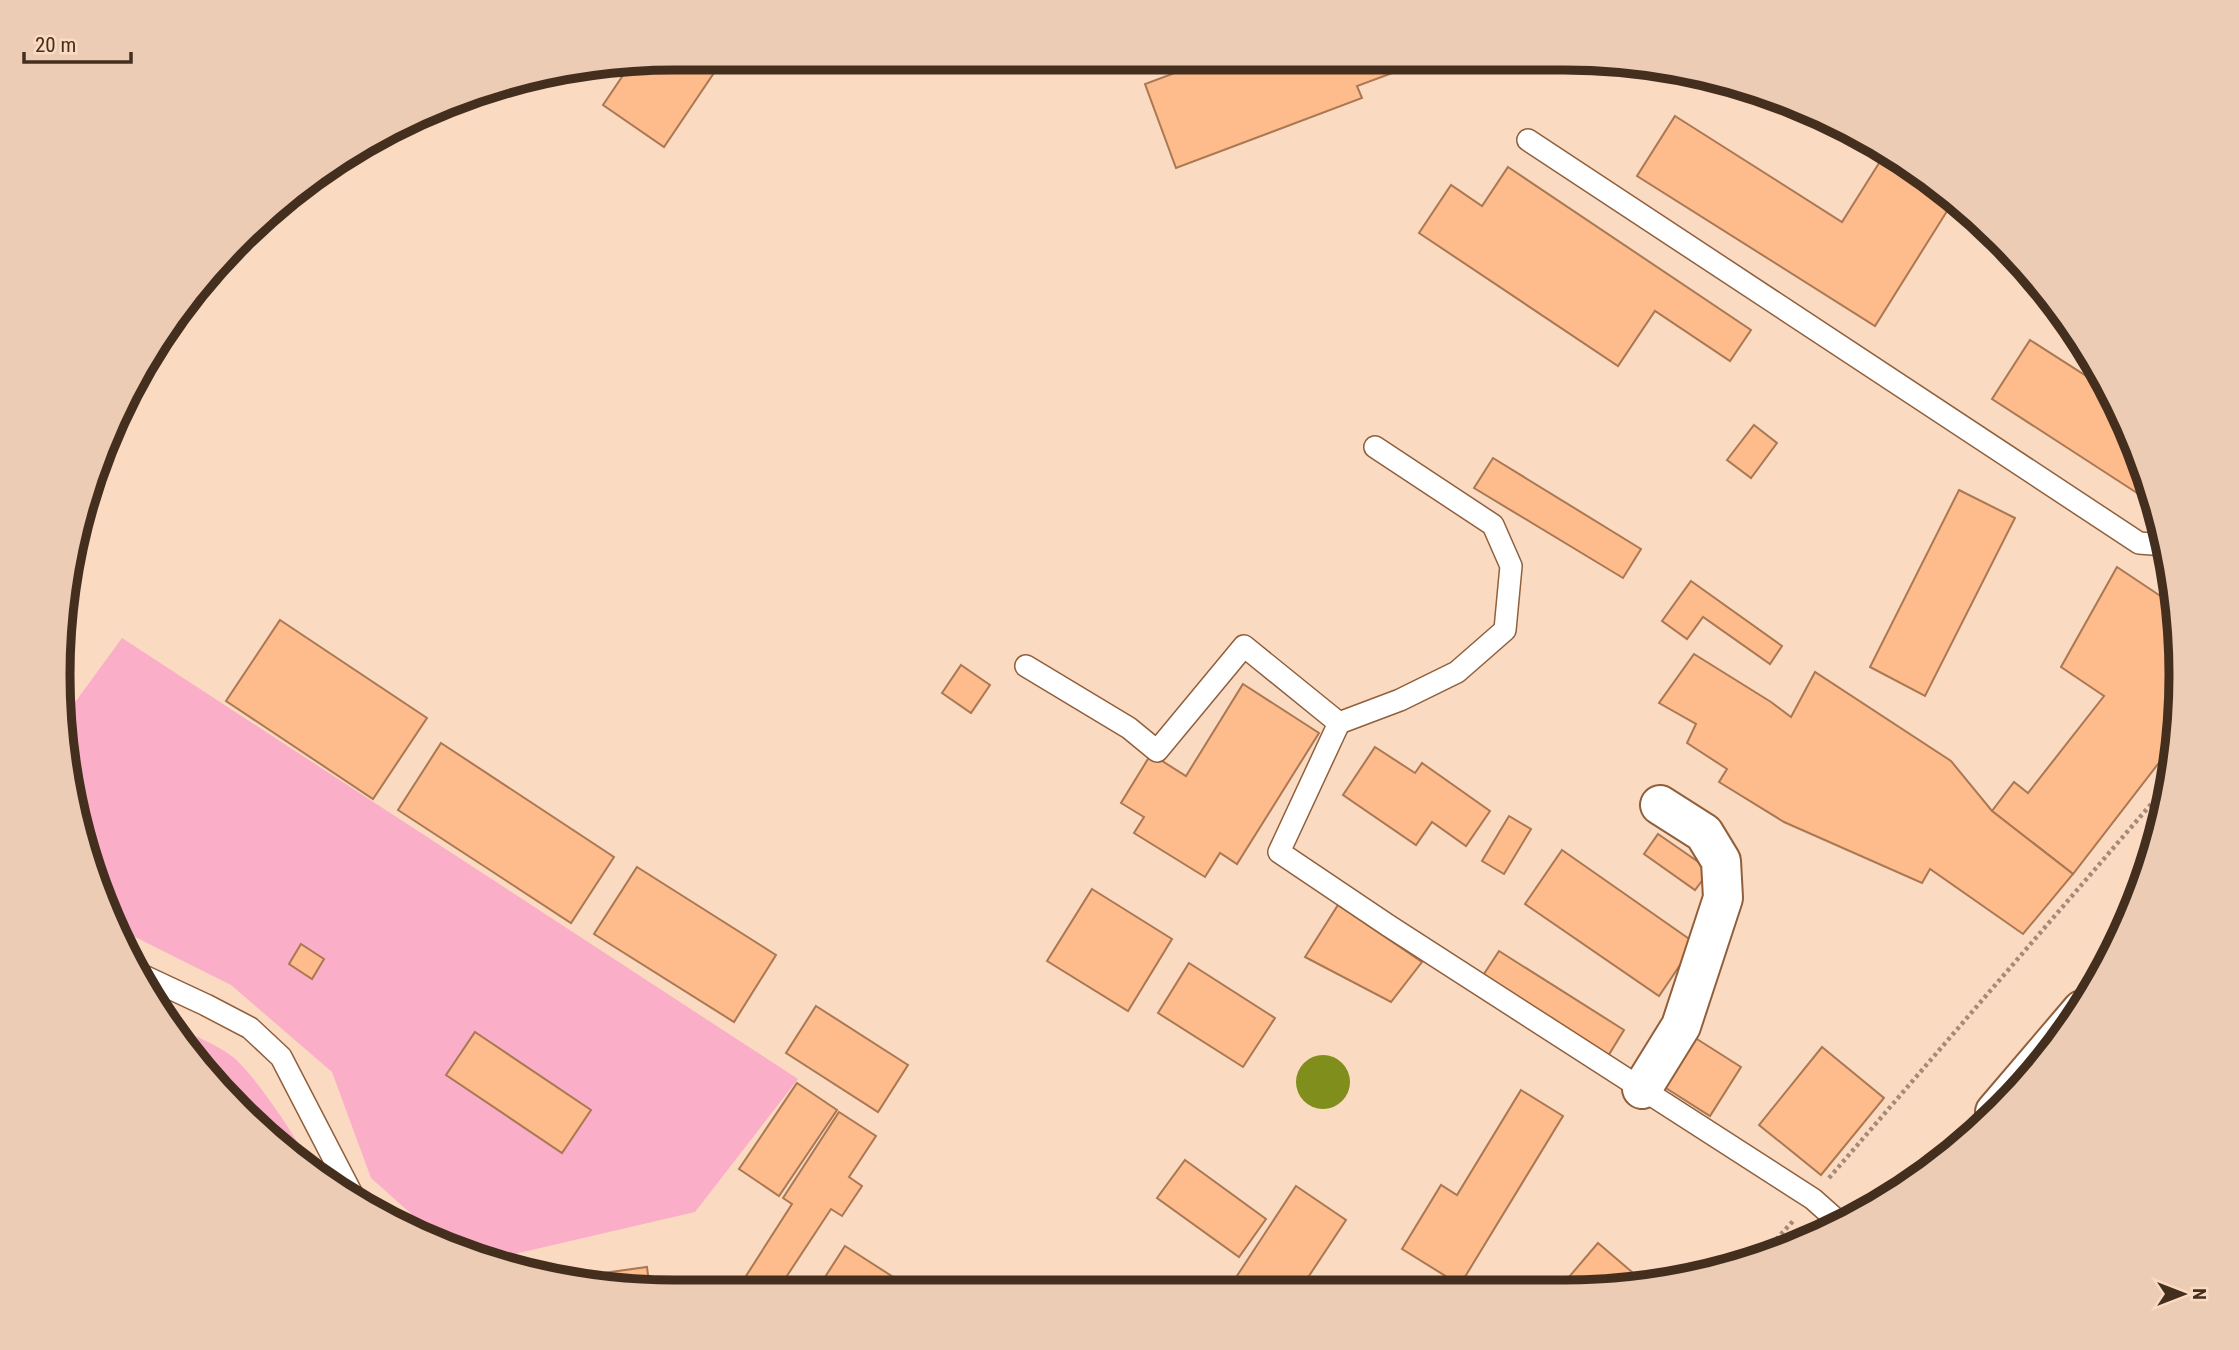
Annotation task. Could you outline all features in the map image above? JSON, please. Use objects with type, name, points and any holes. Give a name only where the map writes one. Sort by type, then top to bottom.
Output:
[{"type":"main road","points":[[1642,1089],[1681,1026],[1723,898],[1721,861],[1704,833],[1660,805]]},
{"type":"lane","points":[[1528,140],[2139,543],[2154,544]]},
{"type":"lane","points":[[1376,447],[1493,525],[1511,566],[1505,630],[1457,672],[1400,700],[1339,723],[1279,852],[1389,926],[1813,1199],[1833,1217]]},
{"type":"lane","points":[[1026,666],[1129,728],[1157,751],[1244,646],[1339,723]]},
{"type":"lane","points":[[152,980],[250,1028],[281,1057],[346,1182]]},
{"type":"path","points":[[1774,1242],[2156,799]]},
{"type":"shaded area","points":[[122,638],[798,1079],[695,1212],[507,1256],[425,1226],[371,1178],[332,1072],[231,985],[128,933],[102,869],[91,832],[75,754],[71,708]]},
{"type":"shaded area","points":[[187,1032],[233,1057],[253,1078],[303,1152],[247,1103]]},
{"type":"shaded area","points":[[1323,1055],[1342,1063],[1350,1082],[1342,1101],[1323,1109],[1304,1101],[1296,1082],[1304,1063]]},
{"type":"building","points":[[716,70],[664,147],[603,105],[625,72]]},
{"type":"building","points":[[1183,70],[1400,70],[1357,86],[1362,98],[1176,168],[1145,84]]},
{"type":"building","points":[[1675,116],[1842,222],[1881,160],[1949,208],[1875,326],[1637,176]]},
{"type":"building","points":[[1508,167],[1751,330],[1730,361],[1655,311],[1618,366],[1419,233],[1451,185],[1482,206]]},
{"type":"building","points":[[2030,340],[2092,380],[2123,443],[2141,496],[1992,399]]},
{"type":"building","points":[[1754,425],[1777,443],[1751,478],[1727,460]]},
{"type":"building","points":[[1493,458],[1641,549],[1623,578],[1474,488]]},
{"type":"building","points":[[1959,490],[2015,518],[1925,696],[1870,667]]},
{"type":"building","points":[[2117,567],[2164,599],[2169,675],[2163,757],[2073,874],[1992,811],[2014,782],[2028,793],[2104,696],[2061,667]]},
{"type":"building","points":[[1691,581],[1782,646],[1770,664],[1703,617],[1687,639],[1662,621]]},
{"type":"building","points":[[280,620],[427,718],[373,799],[226,701]]},
{"type":"building","points":[[1694,654],[1791,717],[1815,672],[1951,761],[1992,811],[2073,874],[2023,934],[1930,869],[1922,883],[1784,822],[1719,782],[1727,769],[1687,743],[1696,724],[1659,703]]},
{"type":"building","points":[[961,665],[990,685],[971,713],[942,693]]},
{"type":"building","points":[[1243,684],[1319,733],[1237,864],[1220,853],[1205,877],[1134,833],[1144,817],[1121,803],[1151,754],[1186,776]]},
{"type":"building","points":[[441,743],[614,857],[571,923],[398,810]]},
{"type":"building","points":[[1375,747],[1415,773],[1422,763],[1490,811],[1466,846],[1432,822],[1416,845],[1343,795]]},
{"type":"building","points":[[1509,816],[1531,829],[1504,874],[1482,861]]},
{"type":"building","points":[[1658,834],[1710,870],[1695,890],[1644,854]]},
{"type":"building","points":[[1562,850],[1695,943],[1659,996],[1525,904]]},
{"type":"building","points":[[637,867],[776,955],[734,1022],[594,934]]},
{"type":"building","points":[[1092,889],[1172,939],[1128,1011],[1047,961]]},
{"type":"building","points":[[1338,905],[1422,962],[1391,1002],[1305,957]]},
{"type":"building","points":[[301,944],[324,959],[312,979],[289,964]]},
{"type":"building","points":[[1499,951],[1624,1030],[1608,1056],[1482,977]]},
{"type":"building","points":[[1189,963],[1275,1018],[1243,1067],[1158,1013]]},
{"type":"building","points":[[816,1006],[908,1065],[878,1112],[786,1053]]},
{"type":"building","points":[[475,1032],[591,1110],[562,1153],[446,1075]]},
{"type":"building","points":[[1689,1034],[1741,1067],[1710,1116],[1658,1083]]},
{"type":"building","points":[[1822,1047],[1884,1098],[1821,1175],[1759,1125]]},
{"type":"building","points":[[797,1083],[837,1110],[779,1196],[739,1169]]},
{"type":"building","points":[[1521,1090],[1563,1116],[1463,1280],[1452,1280],[1402,1249],[1441,1185],[1457,1195]]},
{"type":"building","points":[[839,1112],[876,1136],[849,1177],[862,1186],[842,1216],[831,1209],[784,1280],[752,1280],[746,1276],[792,1204],[783,1198]]},
{"type":"building","points":[[1185,1160],[1266,1219],[1239,1257],[1157,1198]]},
{"type":"building","points":[[1296,1186],[1346,1220],[1306,1280],[1234,1280]]},
{"type":"building","points":[[1598,1243],[1636,1276],[1604,1279],[1566,1280]]},
{"type":"building","points":[[845,1246],[898,1280],[823,1280]]},
{"type":"building","points":[[647,1267],[649,1279],[635,1279],[593,1274]]}]
